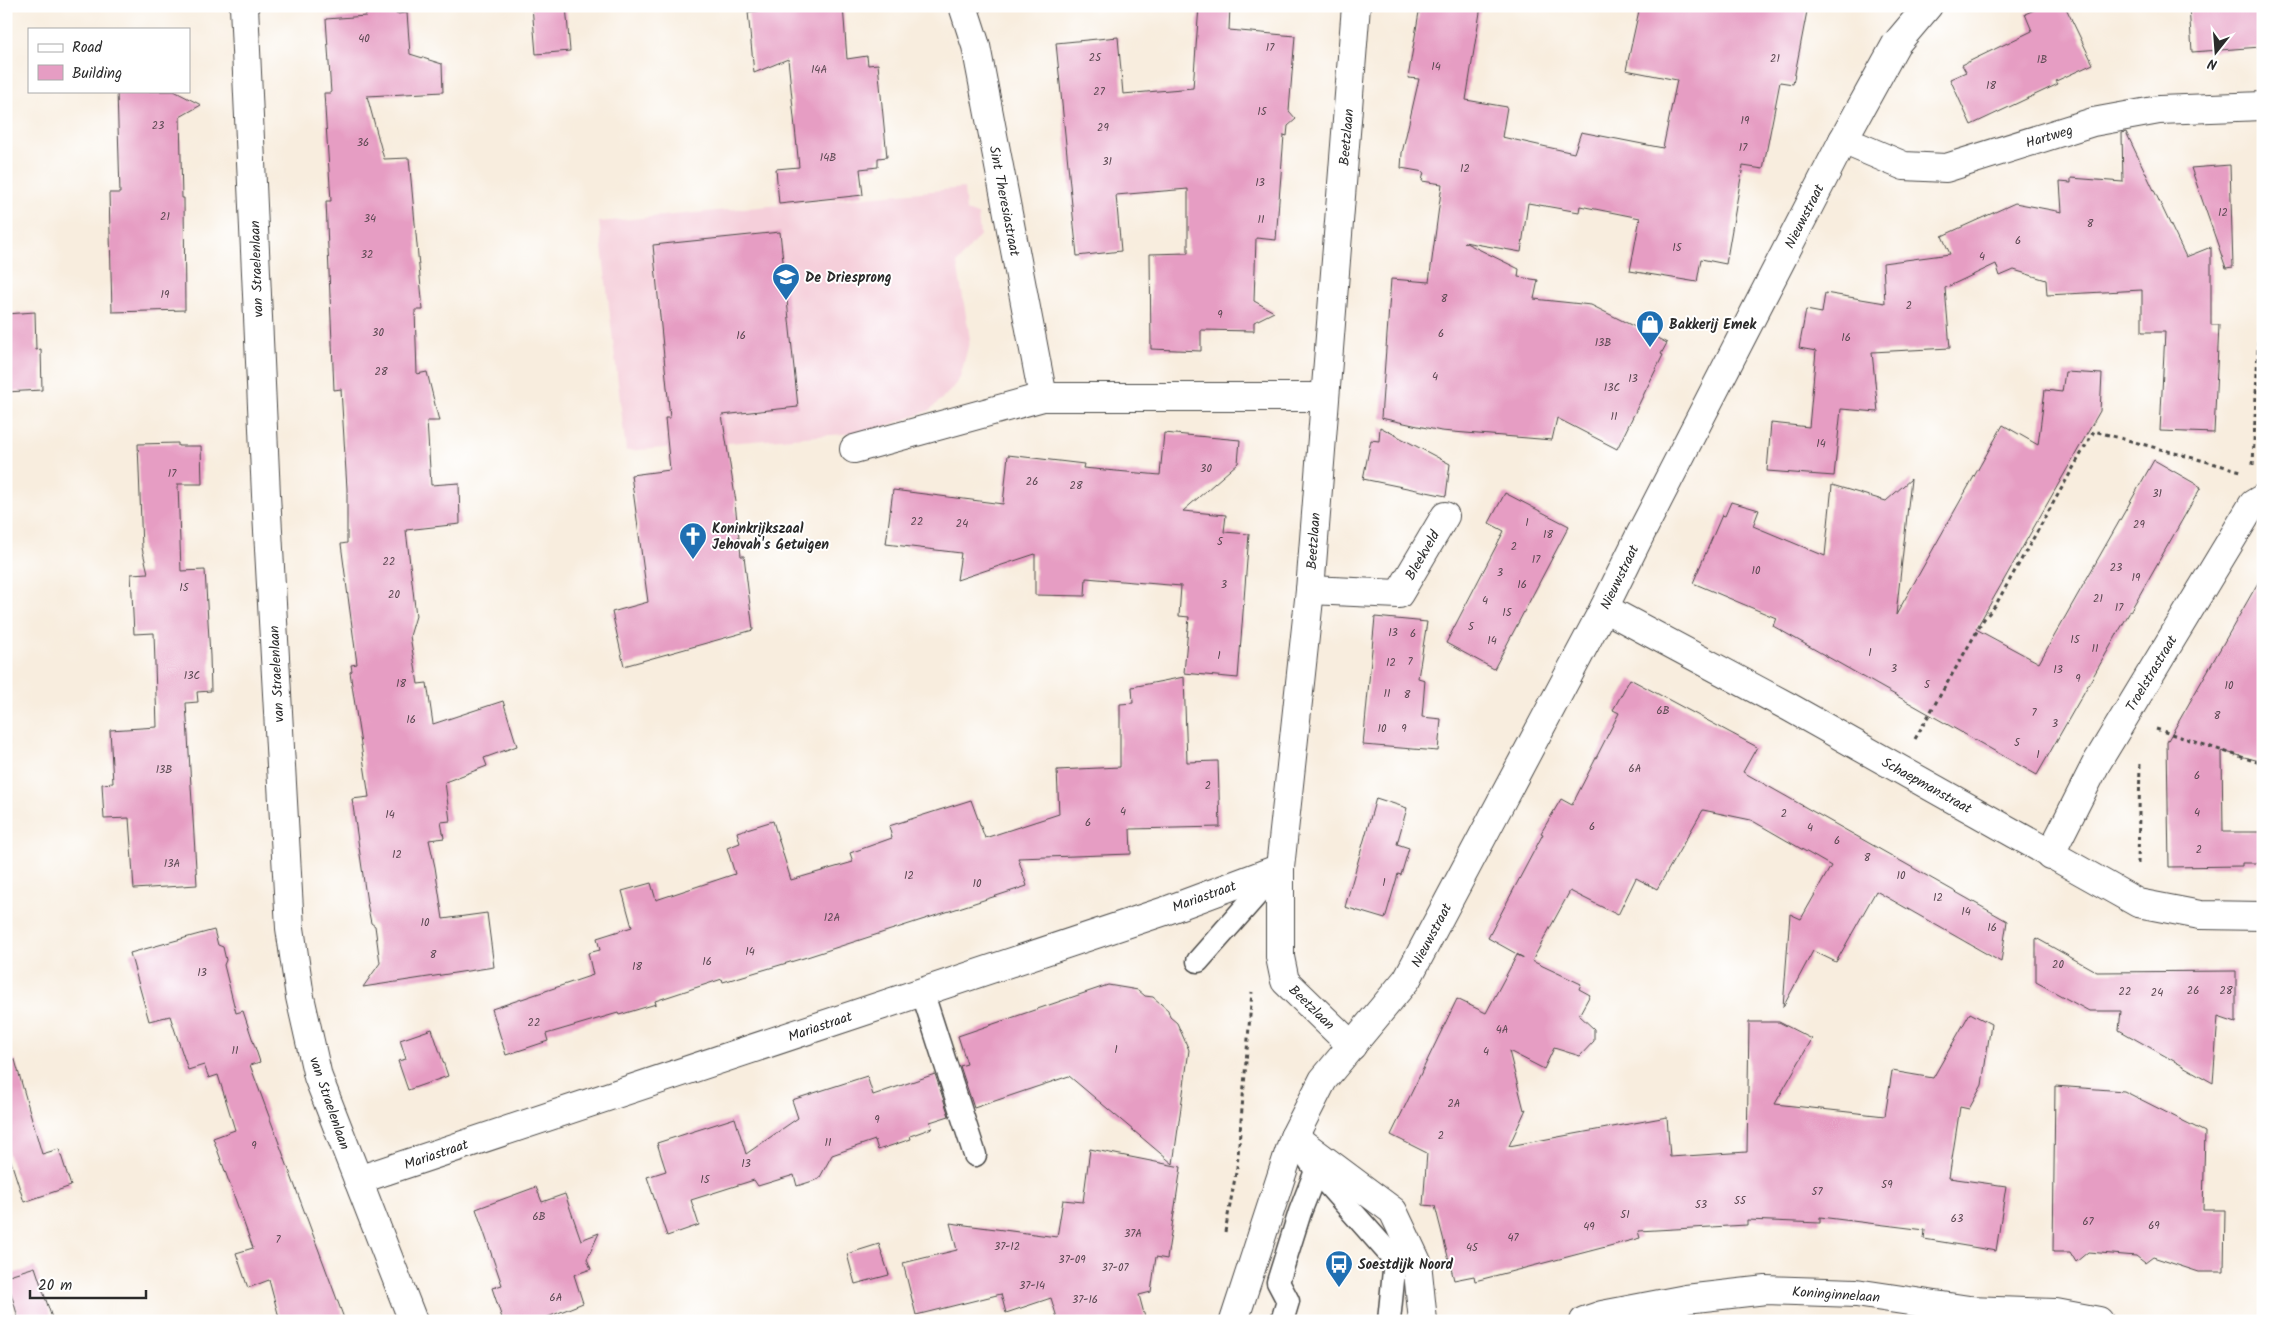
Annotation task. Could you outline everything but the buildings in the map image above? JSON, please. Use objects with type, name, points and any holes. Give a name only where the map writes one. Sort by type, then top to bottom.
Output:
[{"type":"street","name":"van Straelenlaan","points":[[244,6],[266,495],[290,928],[300,997],[318,1077],[413,1321]]},
{"type":"street","name":"Sint Theresiastraat","points":[[962,6],[976,46],[1043,397]]},
{"type":"street","name":"Beetzlaan","points":[[1352,1046],[1285,981],[1280,957],[1280,868],[1310,590],[1356,6]]},
{"type":"street","name":"Nieuwstraat","points":[[1234,1321],[1294,1137],[1323,1080],[1407,979],[1604,608],[1644,526],[1843,140],[1896,44],[1928,6]]},
{"type":"street","name":"Hartweg","points":[[1843,140],[1904,166],[1946,168],[2093,122],[2159,110],[2263,106]]},
{"type":"street","points":[[854,448],[1043,397],[1324,397]]},
{"type":"street","name":"Troelstrastraat","points":[[2050,855],[2096,764],[2132,722],[2253,504],[2261,499]]},
{"type":"street","name":"Bleekveld","points":[[1310,590],[1399,594],[1445,516]]},
{"type":"street","name":"Schaepmanstraat","points":[[1604,608],[1789,707],[2138,903],[2200,915],[2263,916]]},
{"type":"street","name":"Mariastraat","points":[[358,1180],[1165,911],[1280,868]]},
{"type":"street","points":[[1294,1137],[1393,1211],[1417,1262],[1423,1321]]},
{"type":"street","name":"Koninginnelaan","points":[[1596,1319],[1686,1299],[1766,1290],[1856,1293],[1969,1310],[2056,1313],[2099,1321]]},
{"type":"lane","points":[[1198,961],[1280,868]]},
{"type":"lane","points":[[922,991],[975,1155]]},
{"type":"lane","points":[[1294,1137],[1316,1171],[1395,1260],[1389,1321]]},
{"type":"lane","points":[[1282,1321],[1288,1301],[1278,1282],[1300,1212],[1316,1171]]},
{"type":"path","points":[[2261,499],[2254,472],[2263,230]]},
{"type":"path","points":[[1898,769],[1984,619],[1995,606],[2094,431],[2242,471],[2254,472]]},
{"type":"path","points":[[2138,903],[2132,722],[2263,764]]},
{"type":"path","points":[[1254,1258],[1222,1246],[1237,1167],[1253,982],[1280,957]]},
{"type":"path","points":[[2263,1108],[2263,1162]]},
{"type":"shaded area","name":"De Driesprong","points":[[964,188],[966,211],[978,215],[980,235],[957,263],[970,339],[960,378],[949,392],[929,411],[869,432],[626,451],[599,222]]},
{"type":"place","name":"De Driesprong","points":[[786,301]]},
{"type":"place","name":"Bakkerij Emek","points":[[1650,348]]},
{"type":"place","name":"Koninkrijkszaal Jehovah's Getuigen","points":[[693,560]]},
{"type":"place","name":"Soestdijk Noord","points":[[1339,1288]]}]
